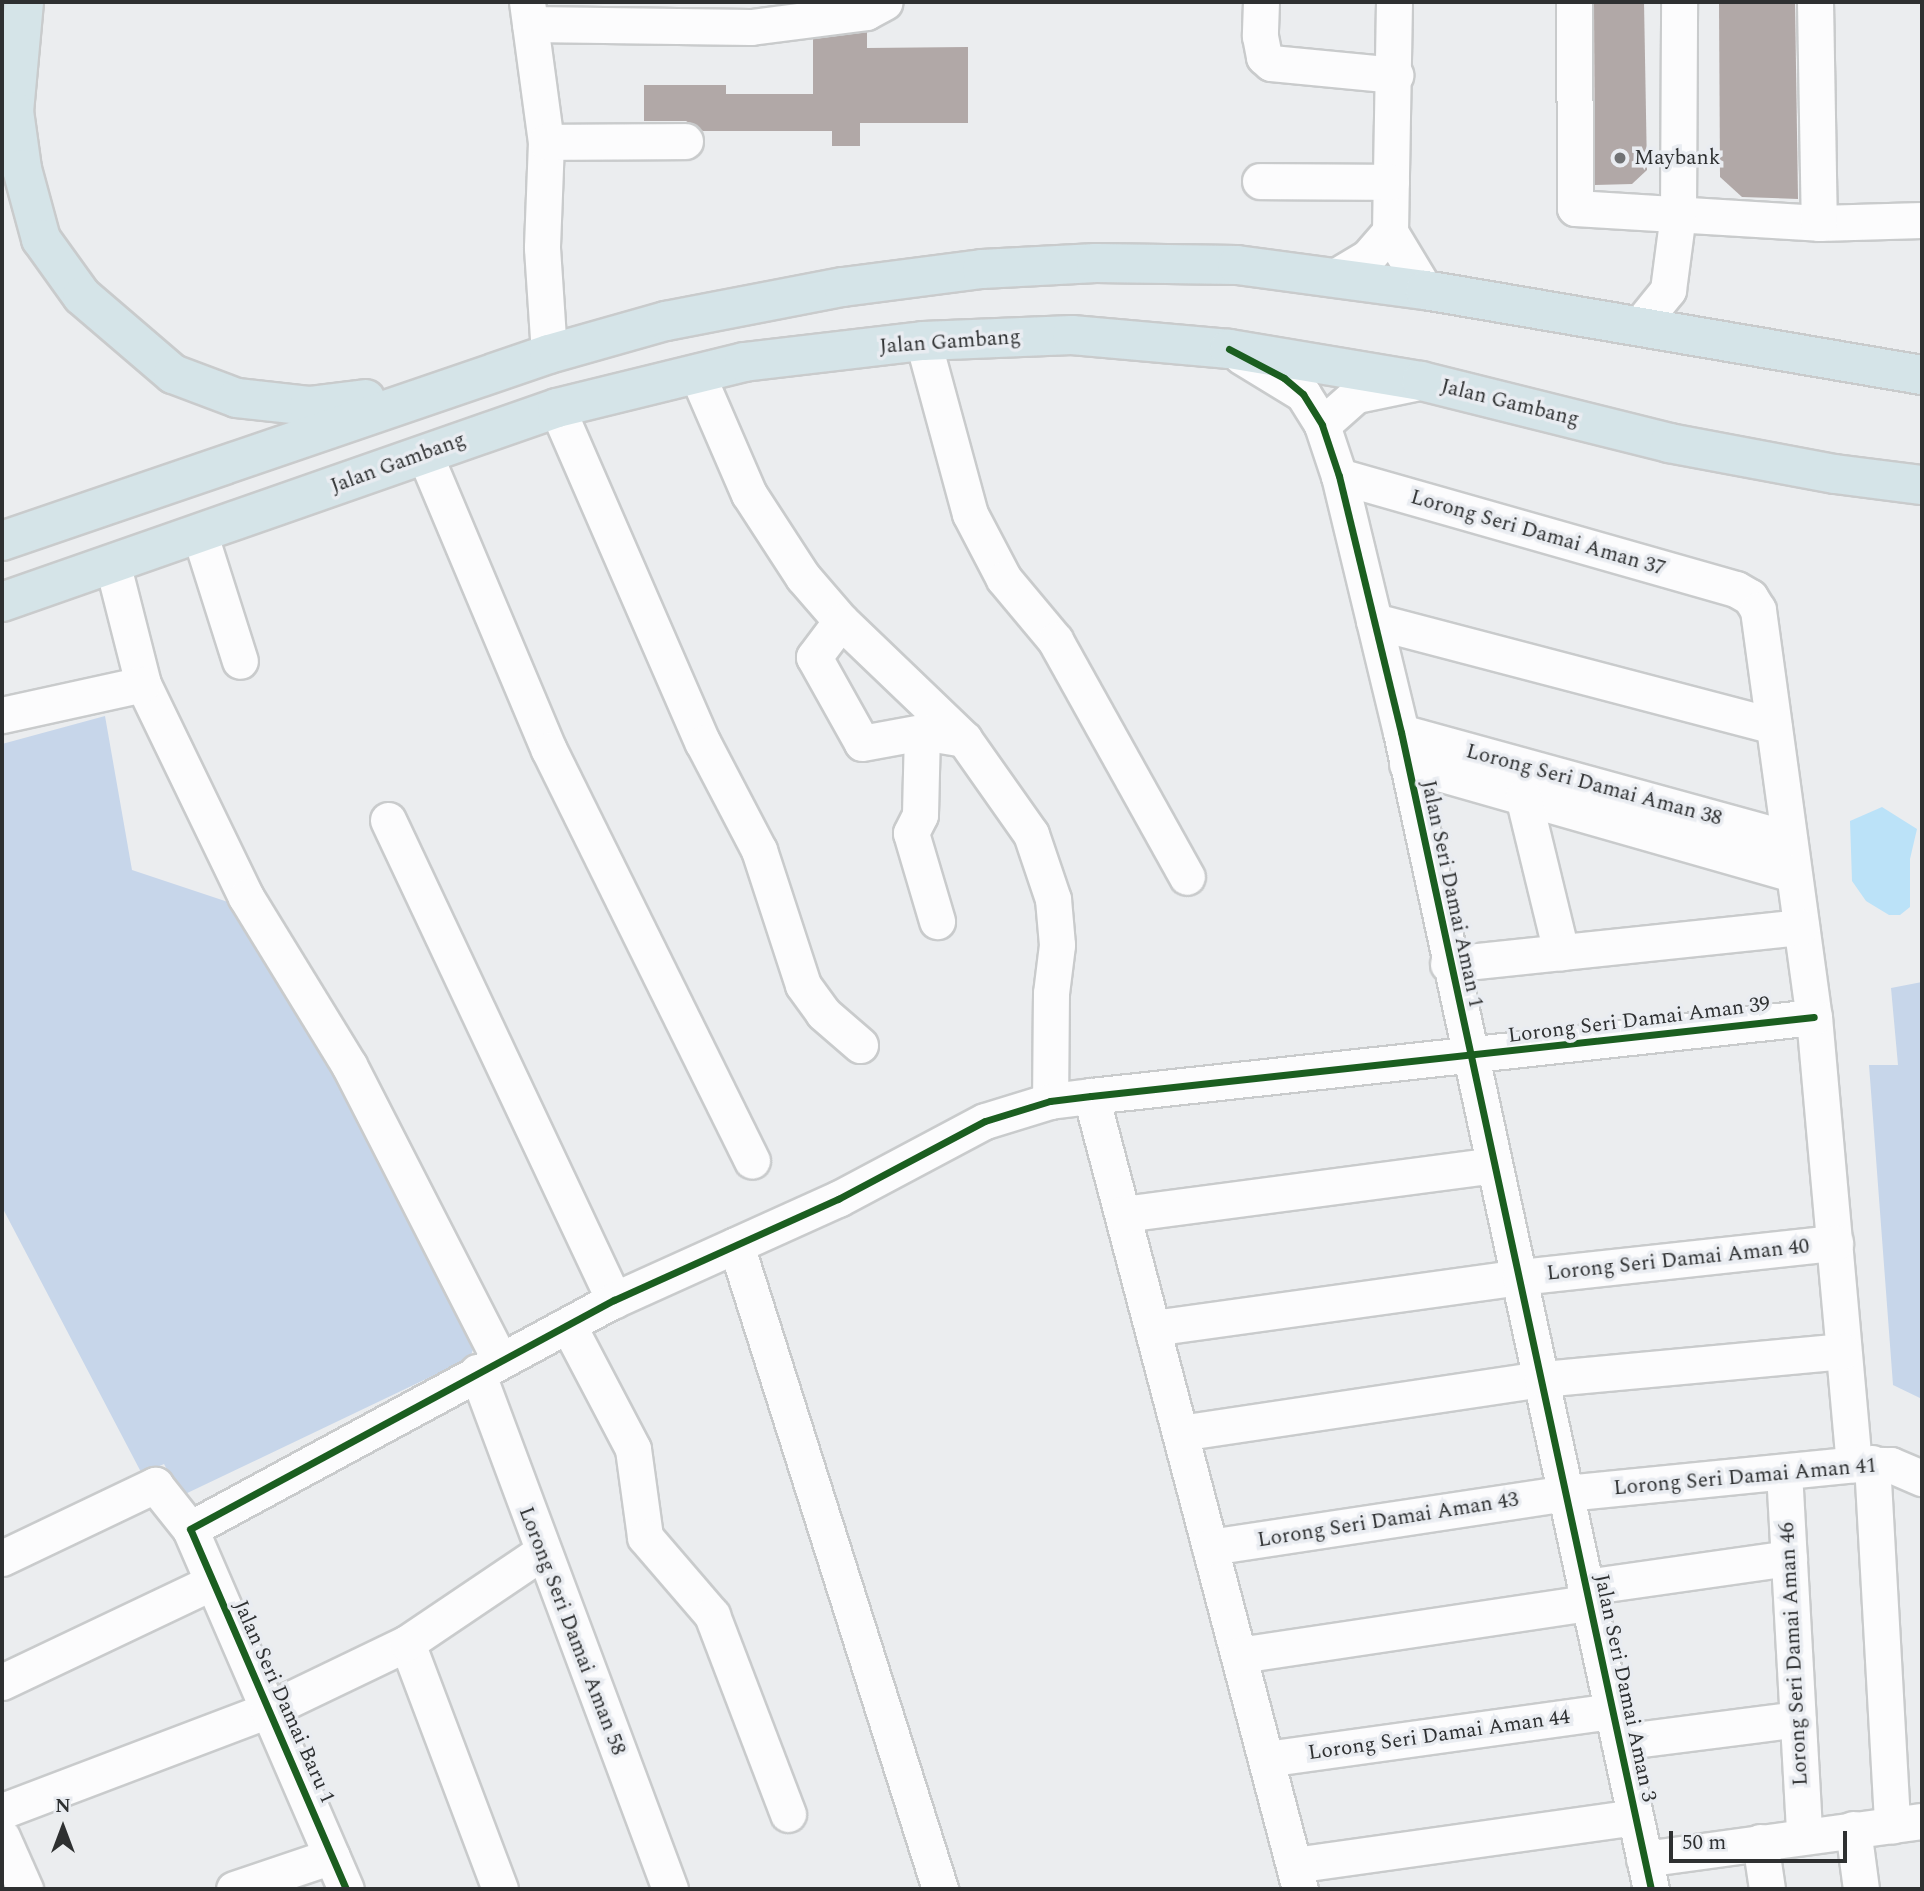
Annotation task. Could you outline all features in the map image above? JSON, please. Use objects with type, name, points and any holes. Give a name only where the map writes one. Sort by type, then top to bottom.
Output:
[{"type":"highway","points":[[24,2],[14,111],[22,169],[41,239],[82,296],[131,341],[173,374],[237,398],[309,406],[448,388]]},
{"type":"highway","points":[[2,541],[549,354],[666,321],[844,287],[982,269],[1096,262],[1237,265],[1425,290],[1922,375]]},
{"type":"highway","name":"Jalan Gambang","points":[[2,602],[113,566],[424,453],[557,408],[744,362],[923,341],[1072,335],[1229,349],[1421,381],[1669,443],[1835,474],[1922,485]]},
{"type":"street","points":[[549,354],[542,248],[546,142],[528,13],[751,27],[866,12],[885,2]]},
{"type":"street","points":[[1261,2],[1260,36],[1264,57],[1271,63],[1395,75]]},
{"type":"street","points":[[1394,2],[1395,75],[1390,232],[1425,290]]},
{"type":"street","points":[[1574,2],[1575,208],[1819,223],[1922,220]]},
{"type":"street","points":[[1637,327],[1668,290],[1678,214],[1679,2]]},
{"type":"street","points":[[1815,2],[1819,223]]},
{"type":"street","points":[[546,142],[685,141]]},
{"type":"street","points":[[1260,181],[1391,182]]},
{"type":"street","points":[[1334,278],[1368,257],[1390,232]]},
{"type":"street","points":[[923,341],[970,514],[1004,579],[1055,640],[1187,877]]},
{"type":"street","name":"Jalan Seri Damai Aman 1","points":[[1229,349],[1284,378],[1303,394],[1322,425],[1339,476],[1404,748],[1448,964],[1520,1277],[1566,1493]]},
{"type":"street","points":[[697,374],[749,494],[803,577],[841,621],[964,739],[1031,834],[1053,899],[1057,945],[1051,993],[1050,1101]]},
{"type":"street","points":[[1322,425],[1356,396],[1421,381]]},
{"type":"street","points":[[557,408],[703,743],[759,850],[803,985],[822,1013],[860,1045]]},
{"type":"street","points":[[424,453],[549,750],[752,1161]]},
{"type":"street","name":"Lorong Seri Damai Aman 37","points":[[1339,476],[1736,589],[1751,597],[1758,610],[1773,726]]},
{"type":"street","points":[[200,535],[240,661]]},
{"type":"street","name":"Lorong Seri Damai Aman 58","points":[[113,566],[143,684],[246,897],[349,1065],[489,1366],[542,1552],[670,1889]]},
{"type":"street","points":[[841,621],[814,657],[862,743],[922,732],[964,739]]},
{"type":"street","points":[[1374,621],[1773,726],[1791,874],[1814,1017],[1843,1351],[1863,1464],[1907,1823],[1760,1842],[1648,1874]]},
{"type":"street","points":[[2,715],[143,684]]},
{"type":"street","points":[[922,732],[920,815],[911,833],[937,921]]},
{"type":"street","points":[[1404,748],[1523,796],[1791,874]]},
{"type":"street","name":"Lorong Seri Damai Aman 38","points":[[1404,748],[1787,838]]},
{"type":"street","points":[[1523,796],[1561,952]]},
{"type":"street","points":[[388,820],[614,1300]]},
{"type":"street","points":[[1448,964],[1801,927]]},
{"type":"street","name":"Lorong Seri Damai Aman 39","points":[[190,1529],[614,1300],[838,1199],[985,1121],[1050,1101],[1814,1017]]},
{"type":"street","points":[[1091,1096],[1297,1877],[1635,1817]]},
{"type":"street","points":[[1123,1214],[1494,1166]]},
{"type":"street","name":"Lorong Seri Damai Aman 40","points":[[1153,1328],[1520,1277],[1835,1242]]},
{"type":"street","points":[[736,1245],[940,1889]]},
{"type":"street","points":[[568,1325],[633,1448],[645,1536],[712,1615],[788,1814]]},
{"type":"street","points":[[1180,1433],[1542,1379],[1843,1351]]},
{"type":"street","name":"Lorong Seri Damai Aman 41","points":[[1566,1493],[1863,1464],[1891,1465],[1922,1478]]},
{"type":"street","name":"Lorong Seri Damai Aman 46","points":[[1784,1472],[1804,1835]]},
{"type":"street","name":"Jalan Seri Damai Baru 1","points":[[2,1558],[155,1485],[190,1529],[346,1889]]},
{"type":"street","name":"Lorong Seri Damai Aman 43","points":[[1210,1547],[1566,1493]]},
{"type":"street","name":"Jalan Seri Damai Aman 3","points":[[1566,1493],[1648,1874]]},
{"type":"street","points":[[2,1811],[268,1710],[408,1643],[542,1552]]},
{"type":"street","points":[[1239,1655],[1789,1558]]},
{"type":"street","points":[[2,1682],[213,1582]]},
{"type":"street","points":[[408,1643],[500,1889]]},
{"type":"street","name":"Lorong Seri Damai Aman 44","points":[[1266,1759],[1615,1726],[1798,1718]]},
{"type":"street","points":[[1853,1829],[1861,1889]]},
{"type":"street","points":[[2,1837],[25,1889]]},
{"type":"street","points":[[1760,1842],[1767,1889]]},
{"type":"street","points":[[234,1889],[332,1856]]},
{"type":"shaded area","points":[[105,716],[132,870],[246,908],[477,1338],[470,1358],[181,1496],[164,1464],[142,1474],[2,1207],[2,744]]},
{"type":"shaded area","points":[[1882,807],[1917,829],[1910,859],[1910,907],[1900,915],[1889,915],[1866,901],[1852,881],[1850,821]]},
{"type":"shaded area","points":[[1922,982],[1922,1399],[1893,1385],[1869,1065],[1898,1065],[1891,988]]},
{"type":"building","points":[[1594,2],[1644,2],[1647,170],[1632,184],[1595,185]]},
{"type":"building","points":[[1719,2],[1795,2],[1798,199],[1742,197],[1720,177]]},
{"type":"building","points":[[867,32],[867,48],[968,47],[968,123],[860,123],[860,146],[832,146],[832,131],[703,131],[686,121],[644,121],[644,85],[726,85],[726,94],[813,94],[813,39]]},
{"type":"cycle path","points":[[1229,349],[1284,378],[1303,394],[1322,425],[1339,476],[1401,732],[1651,1889]]},
{"type":"cycle path","points":[[346,1889],[190,1529],[614,1300],[838,1199],[985,1121],[1050,1101],[1814,1017]]},
{"type":"place","name":"Maybank","points":[[1620,158]]}]
